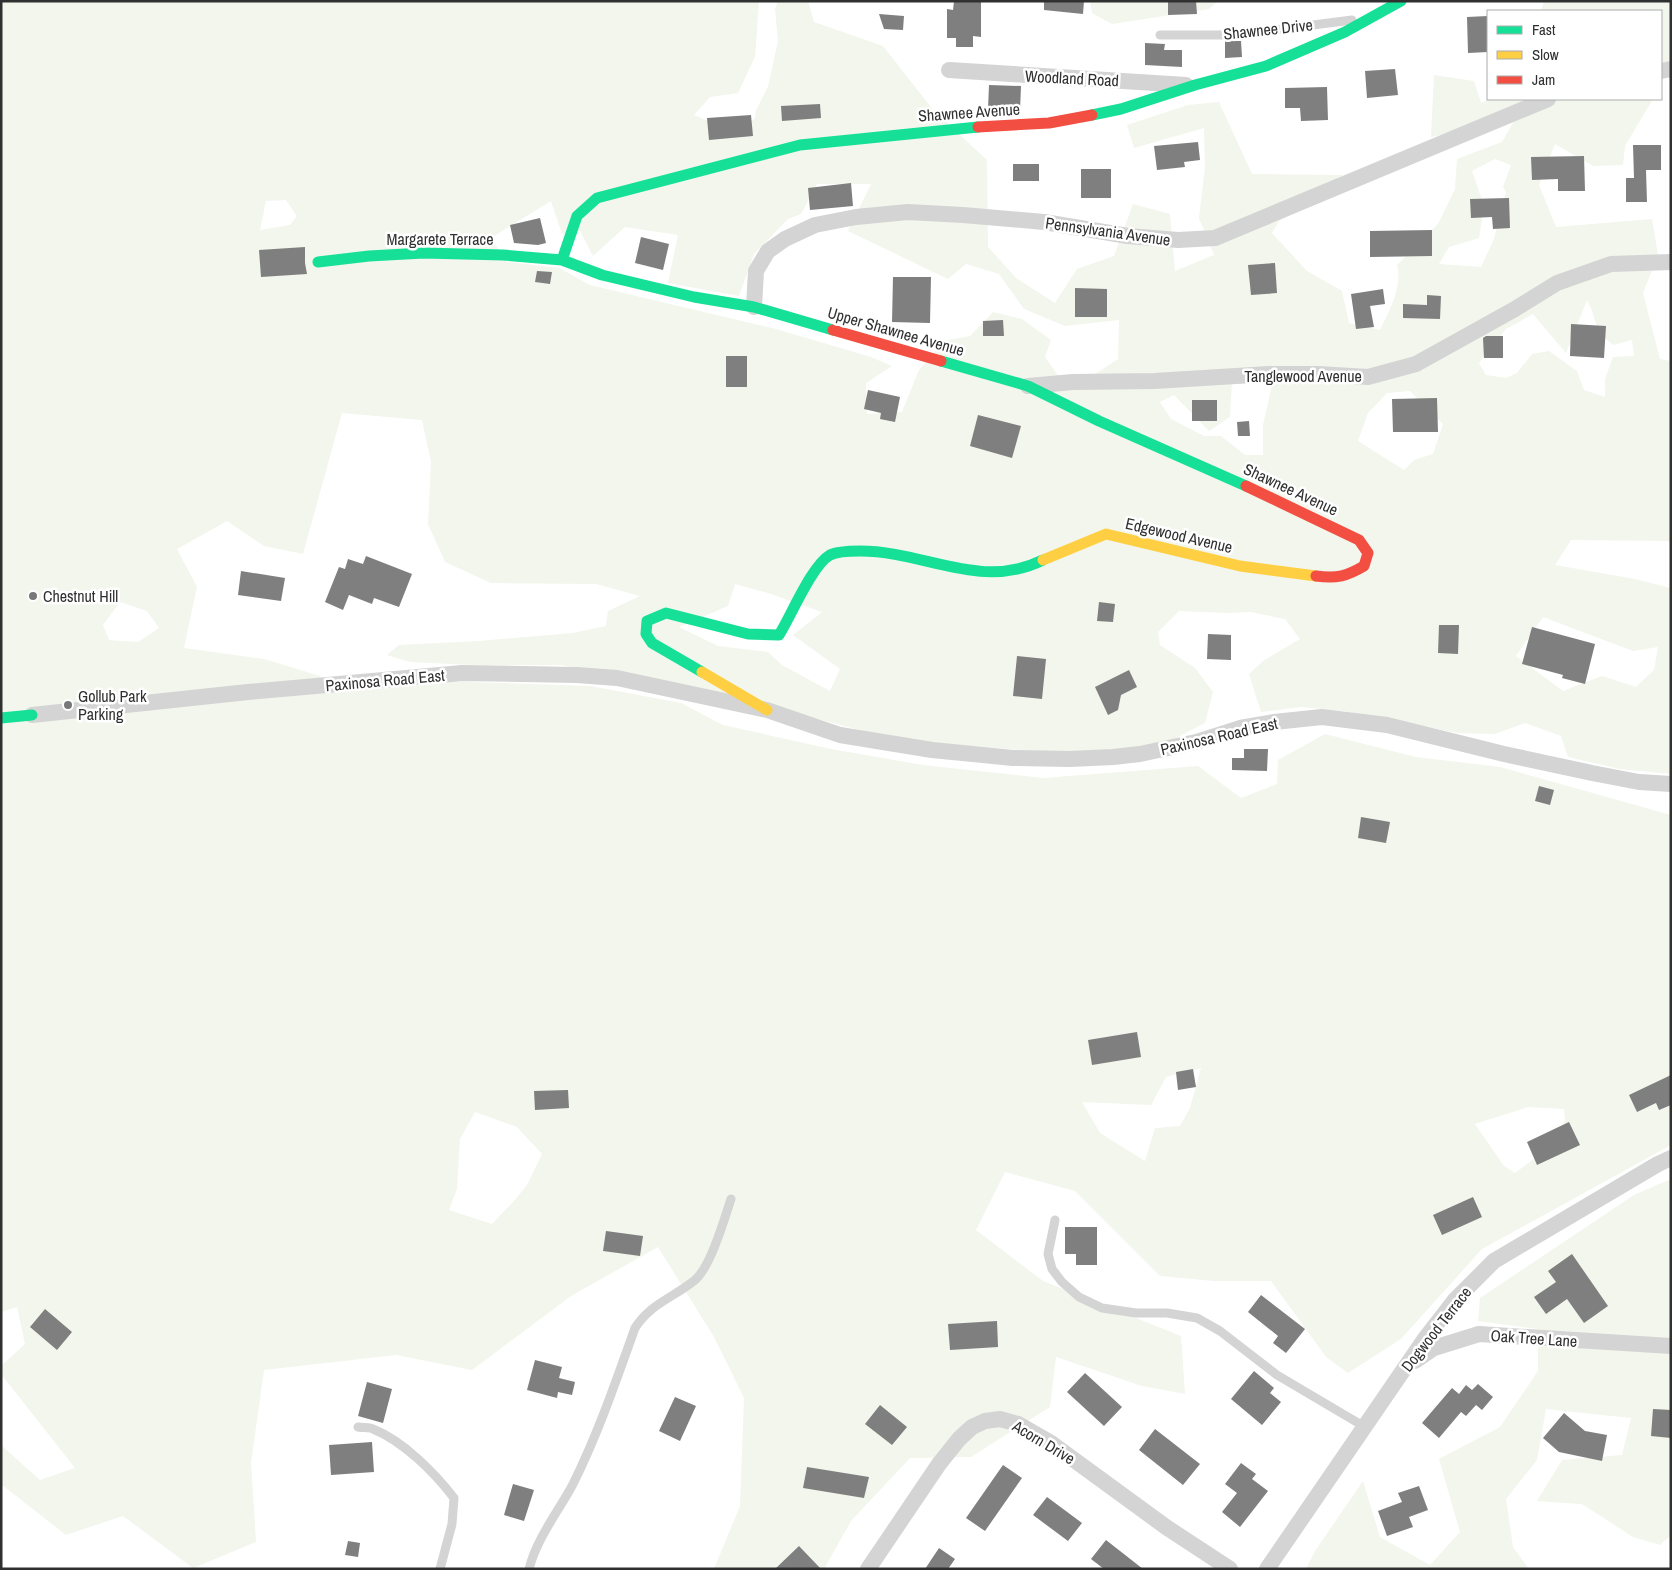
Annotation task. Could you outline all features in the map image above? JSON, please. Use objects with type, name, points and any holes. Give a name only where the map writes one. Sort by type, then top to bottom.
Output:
[{"type":"street","name":"Shawnee Avenue","points":[[562,260],[578,216],[597,198],[800,145],[949,129],[1049,122],[1121,109],[1195,85],[1266,66],[1345,32],[1401,1]]},
{"type":"street","name":"Woodland Road","points":[[949,70],[1195,85]]},
{"type":"street","name":"Pennsylvania Avenue","points":[[754,306],[756,271],[768,251],[785,239],[815,225],[908,212],[1044,222],[1128,236],[1178,240],[1216,238],[1546,100]]},
{"type":"street","name":"Margarete Terrace","points":[[318,262],[369,256],[424,254],[503,255],[562,260]]},
{"type":"street","name":"Upper Shawnee Avenue","points":[[562,260],[602,275],[694,297],[754,306],[1028,386],[1099,421],[1209,470]]},
{"type":"street","name":"Tanglewood Avenue","points":[[1028,386],[1073,382],[1154,381],[1269,374],[1368,377],[1416,364],[1557,283],[1611,264],[1671,262]]},
{"type":"street","name":"Shawnee Avenue","points":[[1209,470],[1359,540]]},
{"type":"street","name":"Edgewood Avenue","points":[[789,619],[798,598],[820,565],[830,555],[849,551],[873,551],[927,560],[958,569],[991,573],[1027,568],[1067,549],[1106,534],[1240,566],[1328,578],[1349,576],[1364,566],[1368,553],[1359,540]]},
{"type":"street","name":"Paxinosa Road East","points":[[767,710],[652,643],[646,634],[647,621],[666,613],[748,634],[779,635],[789,619]]},
{"type":"street","name":"Paxinosa Road East","points":[[1,718],[248,692],[462,673],[577,675],[616,678],[767,710],[840,735],[923,749],[1013,758],[1070,760],[1140,754],[1196,742],[1243,728],[1274,722],[1322,717],[1387,725],[1504,754],[1592,773],[1639,782],[1671,784]]},
{"type":"street","name":"Dogwood Terrace","points":[[1267,1569],[1405,1368],[1455,1300],[1494,1261],[1671,1158]]},
{"type":"street","name":"Oak Tree Lane","points":[[1405,1368],[1434,1348],[1479,1334],[1671,1346]]},
{"type":"street","name":"Acorn Drive","points":[[868,1569],[958,1439],[972,1427],[985,1421],[1000,1419],[1018,1424],[1051,1443],[1166,1527],[1230,1569]]},
{"type":"lane","name":"Shawnee Drive","points":[[1160,35],[1235,35],[1375,17]]},
{"type":"lane","points":[[529,1569],[542,1538],[572,1485],[593,1441],[635,1328],[650,1309],[695,1280],[702,1272],[717,1239],[731,1199]]},
{"type":"lane","points":[[1055,1220],[1048,1254],[1052,1268],[1062,1282],[1079,1297],[1102,1308],[1136,1313],[1167,1313],[1197,1318],[1220,1331],[1277,1375],[1365,1427]]},
{"type":"lane","points":[[358,1427],[371,1428],[395,1440],[441,1481],[454,1498],[452,1524],[440,1569]]},
{"type":"shaded area","points":[[1,1],[759,1],[755,57],[738,93],[710,97],[694,115],[732,131],[742,128],[755,118],[756,110],[768,87],[778,41],[775,9],[778,1],[808,1],[814,22],[883,46],[934,111],[987,160],[988,247],[1016,278],[1055,303],[1077,269],[1114,256],[1133,204],[1170,214],[1175,271],[1214,255],[1199,218],[1205,167],[1204,128],[1134,148],[1127,125],[1188,105],[1219,102],[1252,174],[1343,175],[1279,221],[1272,233],[1307,271],[1342,291],[1349,323],[1380,330],[1397,290],[1397,265],[1438,224],[1455,189],[1457,159],[1502,142],[1514,121],[1431,137],[1434,75],[1474,81],[1481,103],[1489,100],[1652,100],[1625,146],[1623,165],[1593,166],[1555,144],[1539,185],[1556,227],[1652,219],[1658,255],[1643,293],[1660,359],[1671,361],[1671,541],[1571,540],[1555,565],[1635,579],[1671,588],[1671,774],[1620,769],[1568,757],[1561,736],[1525,723],[1495,734],[1458,733],[1343,711],[1301,707],[1261,712],[1249,674],[1263,661],[1300,639],[1285,619],[1251,612],[1179,611],[1158,632],[1160,645],[1195,668],[1213,692],[1205,723],[1172,740],[1131,750],[1078,753],[897,740],[773,707],[663,683],[562,665],[474,665],[410,662],[387,655],[399,645],[479,641],[573,633],[606,626],[608,611],[640,596],[596,584],[491,583],[445,562],[428,524],[431,462],[422,420],[342,413],[303,554],[264,546],[227,521],[177,549],[197,587],[184,648],[264,659],[320,676],[331,691],[440,681],[590,686],[681,703],[723,725],[831,749],[923,765],[1044,778],[1198,766],[1241,798],[1277,784],[1278,760],[1325,734],[1416,757],[1500,767],[1671,815],[1671,1145],[1482,1249],[1401,1339],[1348,1373],[1326,1357],[1271,1281],[1214,1281],[1160,1276],[1075,1191],[1005,1172],[976,1230],[1043,1281],[1181,1336],[1185,1394],[1142,1386],[1056,1357],[1050,1407],[971,1457],[910,1458],[851,1521],[824,1569],[714,1569],[740,1506],[744,1398],[714,1337],[658,1247],[571,1296],[472,1370],[396,1355],[264,1370],[251,1463],[256,1542],[193,1568],[123,1516],[66,1535],[1,1484],[1,1445],[40,1480],[75,1468],[1,1374],[1,1366],[25,1344],[17,1307],[1,1312]],"holes":[[[1495,159],[1511,165],[1503,187],[1506,192],[1494,239],[1481,267],[1439,264],[1449,247],[1479,238],[1484,206],[1472,171]],[[817,184],[871,184],[848,231],[948,279],[966,264],[999,274],[1024,309],[1065,326],[1119,320],[1118,359],[1069,391],[1045,357],[1051,340],[1022,319],[993,312],[970,336],[944,341],[919,370],[902,412],[867,414],[866,383],[892,366],[871,357],[776,329],[590,285],[559,268],[507,262],[491,238],[551,201],[562,234],[580,231],[593,256],[625,227],[678,235],[668,283],[739,296],[754,254],[788,219],[801,214]],[[286,200],[297,216],[290,225],[260,230],[266,201]],[[1587,300],[1599,333],[1613,345],[1632,340],[1634,356],[1613,357],[1605,379],[1605,397],[1584,390],[1577,371],[1549,351],[1532,354],[1517,373],[1506,378],[1486,375],[1479,363],[1506,329],[1533,314],[1566,353]],[[1250,372],[1272,385],[1263,425],[1263,455],[1245,455],[1221,436],[1204,436],[1171,419],[1160,402],[1174,395],[1209,431],[1230,417],[1232,381]],[[1410,391],[1443,424],[1433,454],[1414,460],[1404,470],[1358,441],[1368,413],[1387,393]],[[735,584],[768,593],[822,612],[793,635],[840,669],[830,691],[782,665],[768,652],[718,646],[679,627],[728,606]],[[120,602],[147,611],[159,628],[138,642],[109,640],[103,625]],[[1543,617],[1633,651],[1658,647],[1654,670],[1636,687],[1602,676],[1563,691],[1516,656]],[[1201,1068],[1190,1108],[1180,1126],[1155,1128],[1145,1161],[1100,1133],[1082,1102],[1151,1105],[1166,1077]],[[1528,1107],[1564,1109],[1565,1120],[1555,1143],[1515,1173],[1504,1166],[1475,1124]],[[475,1112],[517,1127],[542,1154],[527,1185],[492,1224],[449,1210],[457,1189],[460,1139]]]},
{"type":"shaded area","points":[[1090,1],[1218,1],[1209,9],[1112,24],[1092,13]]},
{"type":"shaded area","points":[[1544,1],[1671,1],[1671,61],[1662,81],[1662,10],[1541,10]]},
{"type":"shaded area","points":[[1671,1179],[1671,1535],[1660,1545],[1633,1537],[1582,1504],[1537,1501],[1562,1460],[1622,1455],[1631,1418],[1546,1409],[1537,1460],[1506,1499],[1513,1547],[1529,1569],[1306,1569],[1315,1551],[1363,1481],[1380,1537],[1430,1565],[1460,1532],[1439,1459],[1500,1427],[1538,1371],[1538,1329],[1478,1321],[1480,1298],[1634,1195]]},
{"type":"building","points":[[954,1],[981,1],[981,37],[973,36],[973,47],[956,47],[956,38],[947,38],[947,9],[953,10]]},
{"type":"building","points":[[1044,1],[1084,1],[1083,14],[1044,10]]},
{"type":"building","points":[[1168,1],[1196,1],[1197,14],[1168,15]]},
{"type":"building","points":[[879,14],[904,16],[903,30],[884,29]]},
{"type":"building","points":[[1487,16],[1487,52],[1468,53],[1467,17]]},
{"type":"building","points":[[1225,41],[1241,41],[1242,57],[1225,58]]},
{"type":"building","points":[[1145,43],[1165,44],[1164,50],[1182,50],[1182,67],[1145,65]]},
{"type":"building","points":[[1395,69],[1398,95],[1367,98],[1365,71]]},
{"type":"building","points":[[989,85],[1021,86],[1020,111],[988,109]]},
{"type":"building","points":[[1327,87],[1328,120],[1301,121],[1300,108],[1285,108],[1285,88]]},
{"type":"building","points":[[820,104],[821,118],[782,121],[781,106]]},
{"type":"building","points":[[751,115],[753,136],[709,140],[707,118]]},
{"type":"building","points":[[1198,142],[1200,160],[1184,162],[1185,167],[1157,170],[1154,146]]},
{"type":"building","points":[[1633,145],[1661,145],[1661,170],[1646,170],[1647,202],[1626,202],[1626,178],[1634,178]]},
{"type":"building","points":[[1584,156],[1585,191],[1558,191],[1558,179],[1532,180],[1531,157]]},
{"type":"building","points":[[1013,164],[1039,164],[1039,181],[1013,181]]},
{"type":"building","points":[[1081,169],[1111,169],[1111,198],[1081,198]]},
{"type":"building","points":[[851,183],[853,206],[810,210],[808,188]]},
{"type":"building","points":[[1509,198],[1510,228],[1493,229],[1492,217],[1471,218],[1470,199]]},
{"type":"building","points":[[540,218],[546,243],[538,245],[514,243],[510,225]]},
{"type":"building","points":[[1432,230],[1432,256],[1370,257],[1370,231]]},
{"type":"building","points":[[641,237],[669,244],[663,270],[635,263]]},
{"type":"building","points":[[305,247],[307,274],[261,277],[259,250]]},
{"type":"building","points":[[1275,263],[1277,293],[1251,295],[1248,265]]},
{"type":"building","points":[[537,271],[552,272],[550,284],[535,282]]},
{"type":"building","points":[[893,277],[931,277],[930,323],[892,322]]},
{"type":"building","points":[[1075,288],[1107,289],[1107,317],[1075,317]]},
{"type":"building","points":[[1383,289],[1385,304],[1370,306],[1374,327],[1356,329],[1351,294]]},
{"type":"building","points":[[1427,295],[1441,296],[1440,319],[1403,318],[1403,304],[1427,305]]},
{"type":"building","points":[[1003,320],[1004,336],[983,336],[983,321]]},
{"type":"building","points":[[1571,324],[1606,326],[1604,358],[1570,356]]},
{"type":"building","points":[[1486,336],[1503,336],[1503,358],[1484,358],[1483,338]]},
{"type":"building","points":[[726,356],[747,356],[747,387],[726,387]]},
{"type":"building","points":[[868,390],[900,397],[895,422],[880,419],[881,413],[864,409]]},
{"type":"building","points":[[1437,398],[1438,432],[1393,432],[1392,399]]},
{"type":"building","points":[[1192,400],[1217,400],[1217,421],[1192,421]]},
{"type":"building","points":[[978,415],[1021,426],[1012,458],[970,446]]},
{"type":"building","points":[[1249,421],[1250,436],[1238,436],[1237,422]]},
{"type":"building","points":[[366,556],[412,574],[399,607],[374,598],[372,604],[349,595],[343,610],[325,602],[339,567],[345,569],[348,559],[363,564]]},
{"type":"building","points":[[241,571],[285,578],[281,601],[238,595]]},
{"type":"building","points":[[1099,602],[1115,604],[1113,622],[1097,621]]},
{"type":"building","points":[[1439,625],[1459,625],[1458,654],[1438,653]]},
{"type":"building","points":[[1532,627],[1595,644],[1585,684],[1562,678],[1563,675],[1522,664]]},
{"type":"building","points":[[1208,634],[1231,635],[1231,660],[1207,659]]},
{"type":"building","points":[[1017,656],[1046,659],[1042,699],[1013,696]]},
{"type":"building","points":[[1129,670],[1137,687],[1121,695],[1118,710],[1108,715],[1095,687]]},
{"type":"building","points":[[1244,749],[1268,749],[1267,771],[1232,770],[1232,758],[1244,758]]},
{"type":"building","points":[[1539,786],[1554,790],[1550,805],[1535,801]]},
{"type":"building","points":[[1361,817],[1390,822],[1386,843],[1358,838]]},
{"type":"building","points":[[1137,1032],[1141,1057],[1092,1065],[1088,1040]]},
{"type":"building","points":[[1193,1069],[1196,1087],[1178,1090],[1176,1072]]},
{"type":"building","points":[[1671,1075],[1671,1105],[1659,1110],[1656,1103],[1637,1112],[1629,1095]]},
{"type":"building","points":[[568,1090],[569,1108],[535,1110],[534,1091]]},
{"type":"building","points":[[1569,1122],[1580,1145],[1537,1165],[1527,1142]]},
{"type":"building","points":[[1473,1197],[1482,1217],[1442,1235],[1433,1215]]},
{"type":"building","points":[[1065,1227],[1097,1227],[1097,1265],[1076,1265],[1076,1254],[1065,1254]]},
{"type":"building","points":[[606,1231],[643,1236],[640,1256],[603,1251]]},
{"type":"building","points":[[1572,1254],[1608,1306],[1584,1323],[1567,1299],[1546,1314],[1534,1297],[1556,1282],[1548,1271]]},
{"type":"building","points":[[1261,1295],[1305,1329],[1286,1353],[1273,1343],[1278,1336],[1248,1312]]},
{"type":"building","points":[[45,1309],[72,1332],[57,1350],[30,1327]]},
{"type":"building","points":[[997,1321],[998,1347],[950,1350],[948,1324]]},
{"type":"building","points":[[535,1360],[562,1367],[559,1378],[575,1382],[572,1395],[558,1392],[557,1398],[527,1390]]},
{"type":"building","points":[[1254,1371],[1274,1388],[1270,1393],[1281,1402],[1262,1425],[1231,1399]]},
{"type":"building","points":[[1085,1373],[1122,1407],[1104,1426],[1067,1392]]},
{"type":"building","points":[[367,1382],[392,1389],[383,1423],[358,1416]]},
{"type":"building","points":[[1478,1384],[1493,1397],[1482,1410],[1476,1405],[1466,1416],[1461,1412],[1439,1438],[1422,1423],[1452,1388],[1459,1394],[1466,1385],[1472,1390]]},
{"type":"building","points":[[675,1397],[696,1406],[680,1441],[659,1431]]},
{"type":"building","points":[[880,1405],[907,1427],[892,1445],[865,1424]]},
{"type":"building","points":[[1653,1409],[1671,1410],[1671,1438],[1651,1436]]},
{"type":"building","points":[[1564,1413],[1585,1431],[1607,1435],[1602,1461],[1559,1452],[1543,1438]]},
{"type":"building","points":[[1155,1429],[1200,1464],[1183,1485],[1139,1450]]},
{"type":"building","points":[[372,1442],[374,1472],[331,1475],[329,1445]]},
{"type":"building","points":[[1241,1463],[1256,1474],[1252,1479],[1268,1491],[1240,1527],[1222,1512],[1237,1493],[1225,1484]]},
{"type":"building","points":[[1003,1465],[1022,1478],[985,1531],[966,1518]]},
{"type":"building","points":[[807,1467],[869,1477],[864,1498],[803,1488]]},
{"type":"building","points":[[513,1484],[534,1490],[524,1521],[504,1515]]},
{"type":"building","points":[[1419,1486],[1428,1510],[1409,1517],[1413,1527],[1387,1536],[1378,1511],[1402,1502],[1398,1493]]},
{"type":"building","points":[[1047,1497],[1082,1523],[1068,1541],[1033,1515]]},
{"type":"building","points":[[1106,1540],[1143,1569],[1104,1569],[1091,1559]]},
{"type":"building","points":[[348,1541],[360,1543],[358,1557],[345,1555]]},
{"type":"building","points":[[799,1546],[821,1569],[775,1569]]},
{"type":"building","points":[[939,1548],[955,1559],[948,1569],[925,1569]]},
{"type":"traffic: fast","points":[[1092,115],[1121,109],[1195,85],[1266,66],[1345,32],[1401,1]]},
{"type":"traffic: fast","points":[[562,260],[577,216],[597,198],[800,145],[978,127]]},
{"type":"traffic: fast","points":[[318,262],[369,256],[424,253],[503,255],[562,260],[602,275],[694,297],[754,307],[833,330]]},
{"type":"traffic: fast","points":[[941,361],[1028,386],[1099,421],[1246,486]]},
{"type":"traffic: fast","points":[[702,672],[652,643],[646,634],[647,621],[666,613],[748,634],[779,635],[816,569],[830,555],[841,552],[884,553],[975,571],[997,572],[1020,569],[1043,560]]},
{"type":"traffic: fast","points":[[1,718],[32,715]]},
{"type":"traffic: slow","points":[[1043,560],[1106,534],[1240,566],[1316,576]]},
{"type":"traffic: slow","points":[[702,672],[767,710]]},
{"type":"traffic: jam","points":[[978,127],[1049,123],[1092,115]]},
{"type":"traffic: jam","points":[[833,330],[941,361]]},
{"type":"traffic: jam","points":[[1246,486],[1359,540],[1368,553],[1364,566],[1352,572],[1336,577],[1316,576]]},
{"type":"place","name":"Chestnut Hill","points":[[33,596]]},
{"type":"place","name":"Gollub Park Parking","points":[[68,705]]}]
